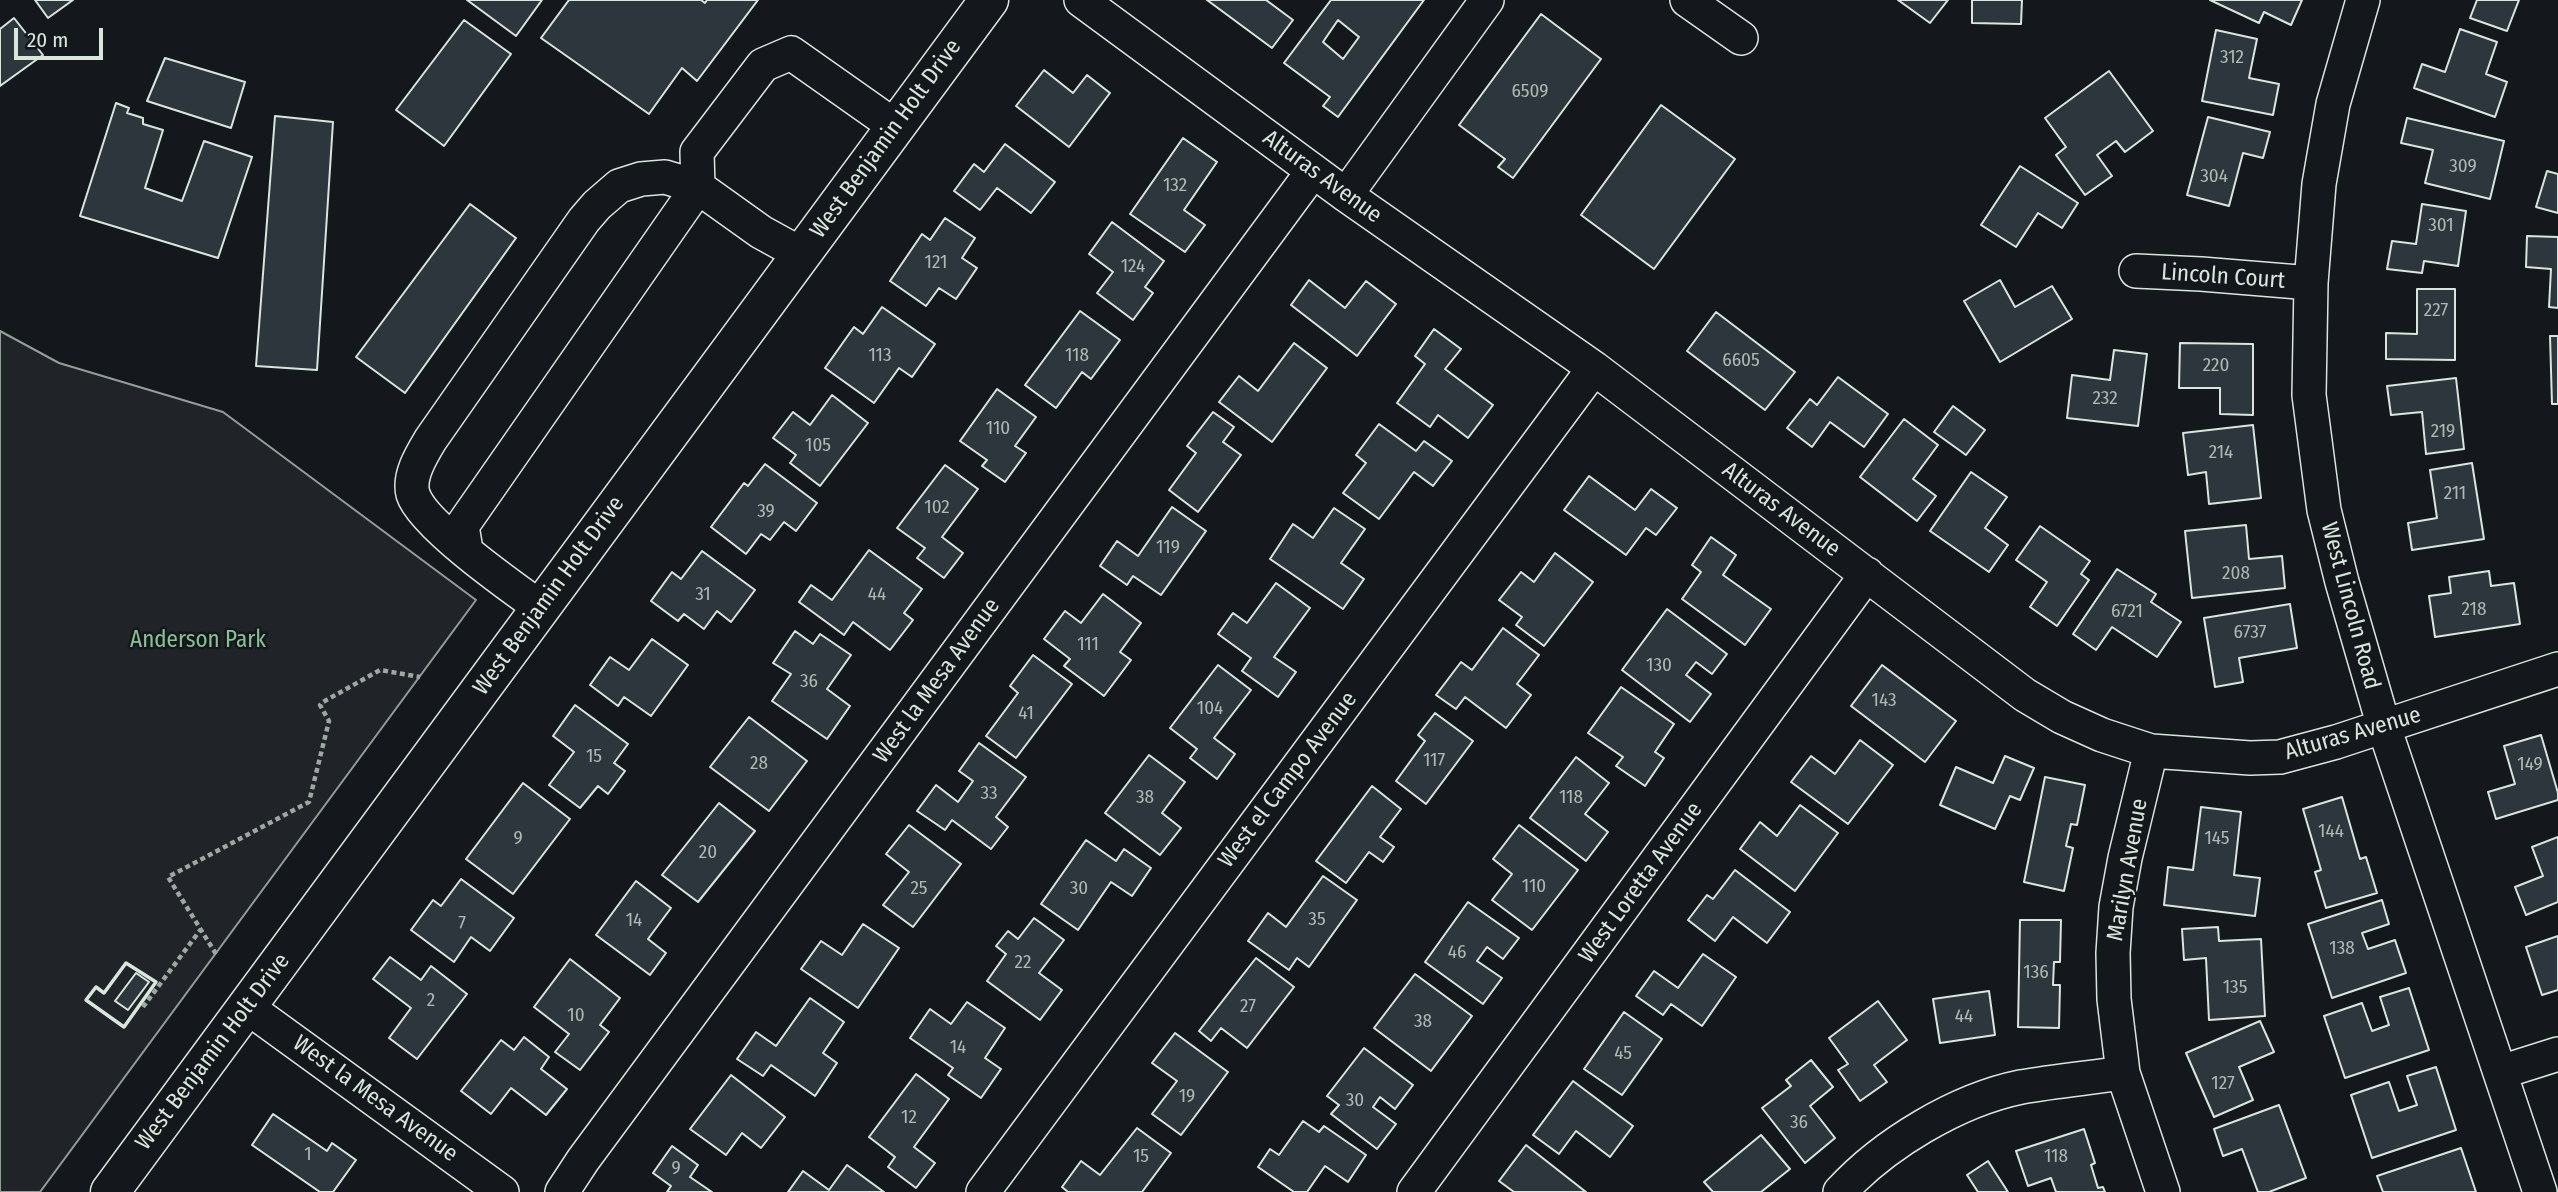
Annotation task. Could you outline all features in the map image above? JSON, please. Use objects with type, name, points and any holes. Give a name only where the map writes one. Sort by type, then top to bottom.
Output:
[{"type":"main road","name":"West Benjamin Holt Drive","points":[[110,1192],[989,0]]},
{"type":"street","name":"Alturas Avenue","points":[[1081,0],[1346,195],[1594,368],[2025,695],[2102,735],[2151,751],[2250,758],[2280,757],[2384,727],[2558,669]]},
{"type":"street","points":[[1346,195],[1488,0]]},
{"type":"street","points":[[1687,0],[1741,38]]},
{"type":"street","name":"West Lincoln Road","points":[[2362,0],[2331,117],[2319,184],[2311,283],[2309,396],[2324,510],[2384,727],[2540,1192]]},
{"type":"street","points":[[466,550],[462,526],[698,187],[697,152],[763,65],[791,53],[896,127]]},
{"type":"street","name":"West la Mesa Avenue","points":[[562,1192],[591,1149],[1313,171]]},
{"type":"street","points":[[541,608],[484,568],[430,518],[412,493],[413,478],[419,459],[431,439],[597,205],[620,186],[641,179],[665,177],[698,187],[761,232],[801,254]]},
{"type":"street","name":"Lincoln Court","points":[[2136,271],[2311,283]]},
{"type":"street","name":"West el Campo Avenue","points":[[983,1192],[1594,368]]},
{"type":"street","name":"West Loretta Avenue","points":[[1414,1192],[1867,574]]},
{"type":"street","name":"Marilyn Avenue","points":[[2151,751],[2116,907],[2114,999],[2123,1073],[2163,1192]]},
{"type":"street","name":"West la Mesa Avenue","points":[[247,1007],[502,1192]]},
{"type":"street","points":[[2501,1072],[2558,1054]]},
{"type":"street","points":[[1840,1192],[1871,1163],[1926,1125],[1953,1111],[2020,1087],[2123,1073]]},
{"type":"path","points":[[216,954],[169,877],[310,802],[329,721],[320,705],[323,702],[380,670],[420,677]]},
{"type":"path","points":[[143,1007],[201,929]]},
{"type":"green space","name":"Anderson Park","points":[[0,331],[59,363],[223,412],[476,600],[40,1192],[0,1192]]},
{"type":"building","points":[[35,0],[73,0],[48,18]]},
{"type":"building","points":[[467,0],[542,0],[516,36]]},
{"type":"building","points":[[569,0],[701,0],[705,3],[707,0],[758,0],[697,81],[682,68],[649,114],[541,38]]},
{"type":"building","points":[[1207,0],[1266,0],[1293,20],[1272,48]]},
{"type":"building","points":[[1331,0],[1424,0],[1338,117],[1323,106],[1330,97],[1284,63]],"holes":[[[1338,20],[1359,37],[1343,59],[1323,42]]]},
{"type":"building","points":[[1898,0],[1948,0],[1930,23]]},
{"type":"building","points":[[1972,0],[2022,0],[2021,24],[1972,23]]},
{"type":"building","points":[[2210,0],[2302,0],[2291,25],[2264,12],[2259,23]]},
{"type":"building","points":[[2477,0],[2519,0],[2507,31],[2470,18]]},
{"type":"building","points":[[1541,14],[1601,59],[1513,178],[1498,167],[1505,159],[1459,125]]},
{"type":"building","points":[[14,18],[43,55],[0,86],[0,29]]},
{"type":"building","points":[[464,20],[511,54],[444,146],[396,110]]},
{"type":"building","points":[[2460,29],[2497,42],[2486,74],[2507,82],[2495,117],[2414,88],[2422,64],[2445,72]]},
{"type":"building","points":[[2216,30],[2257,39],[2249,78],[2279,84],[2273,115],[2202,101]]},
{"type":"building","points":[[165,58],[245,82],[231,128],[147,101]]},
{"type":"building","points":[[1044,70],[1073,93],[1087,75],[1110,93],[1069,147],[1016,106]]},
{"type":"building","points":[[2109,71],[2153,131],[2125,152],[2116,141],[2097,155],[2112,176],[2085,195],[2056,155],[2066,147],[2045,118]]},
{"type":"building","points":[[116,103],[129,108],[127,113],[143,118],[143,124],[163,130],[145,188],[182,201],[204,141],[252,157],[218,258],[80,216]]},
{"type":"building","points":[[1661,105],[1735,159],[1654,269],[1581,215]]},
{"type":"building","points":[[275,116],[333,122],[317,370],[256,366]]},
{"type":"building","points":[[2208,117],[2270,132],[2263,158],[2243,153],[2229,206],[2187,195]]},
{"type":"building","points":[[2407,118],[2504,141],[2490,199],[2425,183],[2433,150],[2401,143]]},
{"type":"building","points":[[1183,138],[1217,162],[1184,210],[1205,225],[1185,252],[1130,214]]},
{"type":"building","points":[[1005,144],[1055,182],[1031,213],[997,188],[980,210],[954,191],[974,164],[984,172]]},
{"type":"building","points":[[2020,166],[2078,203],[2062,228],[2038,213],[2016,247],[1981,225]]},
{"type":"building","points":[[2547,171],[2558,174],[2558,213],[2536,207]]},
{"type":"building","points":[[470,204],[516,238],[405,393],[356,357]]},
{"type":"building","points":[[2422,204],[2466,211],[2458,266],[2424,261],[2422,273],[2387,269],[2392,241],[2416,244]]},
{"type":"building","points":[[945,218],[975,238],[962,258],[977,268],[956,299],[939,288],[926,306],[890,281],[922,234],[930,240]]},
{"type":"building","points":[[1112,222],[1164,261],[1145,287],[1153,293],[1133,320],[1097,293],[1113,272],[1089,254]]},
{"type":"building","points":[[2527,236],[2558,237],[2558,308],[2549,307],[2551,269],[2526,267]]},
{"type":"building","points":[[1309,280],[1345,308],[1366,281],[1396,304],[1357,356],[1291,305]]},
{"type":"building","points":[[2000,280],[2015,307],[2052,286],[2072,319],[2000,362],[1964,301]]},
{"type":"building","points":[[2417,289],[2455,289],[2455,360],[2386,359],[2386,333],[2417,334]]},
{"type":"building","points":[[882,307],[935,344],[912,377],[899,368],[874,403],[825,368],[854,327],[863,334]]},
{"type":"building","points":[[1080,311],[1120,340],[1091,379],[1082,372],[1056,408],[1025,385]]},
{"type":"building","points":[[1716,312],[1795,372],[1765,410],[1687,351]]},
{"type":"building","points":[[1434,329],[1461,349],[1445,369],[1493,405],[1468,438],[1438,415],[1430,427],[1397,403],[1425,364],[1415,356]]},
{"type":"building","points":[[2550,336],[2558,336],[2558,404],[2552,404]]},
{"type":"building","points":[[1294,343],[1327,368],[1272,442],[1219,402],[1239,376],[1258,391]]},
{"type":"building","points":[[2180,343],[2253,344],[2253,415],[2220,414],[2220,388],[2179,388]]},
{"type":"building","points":[[2114,350],[2147,354],[2138,426],[2067,418],[2072,375],[2110,380]]},
{"type":"building","points":[[1838,377],[1888,414],[1864,447],[1830,422],[1812,447],[1787,428],[1810,399],[1817,405]]},
{"type":"building","points":[[2456,378],[2464,449],[2426,454],[2422,412],[2391,415],[2387,386]]},
{"type":"building","points":[[997,389],[1036,417],[1015,446],[1026,453],[1005,482],[982,466],[987,460],[960,441]]},
{"type":"building","points":[[832,395],[868,423],[820,486],[790,463],[796,455],[773,438],[793,412],[810,425]]},
{"type":"building","points":[[1953,406],[1985,430],[1966,455],[1934,432]]},
{"type":"building","points":[[1213,412],[1234,427],[1223,442],[1241,455],[1198,512],[1169,490],[1196,453],[1187,446]]},
{"type":"building","points":[[1904,419],[1938,445],[1913,479],[1936,496],[1917,521],[1860,477]]},
{"type":"building","points":[[1379,424],[1416,451],[1424,441],[1452,461],[1433,486],[1414,472],[1379,519],[1343,493],[1366,463],[1356,455]]},
{"type":"building","points":[[2253,425],[2261,498],[2209,504],[2206,472],[2188,475],[2183,433]]},
{"type":"building","points":[[2472,463],[2484,539],[2412,550],[2408,523],[2437,518],[2430,470]]},
{"type":"building","points":[[765,464],[817,503],[796,531],[784,522],[770,540],[761,534],[746,554],[711,527],[744,483],[748,486]]},
{"type":"building","points":[[945,465],[978,489],[942,537],[963,553],[944,578],[917,558],[925,548],[897,528]]},
{"type":"building","points":[[1971,472],[2007,497],[1985,528],[2008,545],[1989,572],[1930,531]]},
{"type":"building","points":[[1589,476],[1635,510],[1651,489],[1677,508],[1656,535],[1646,528],[1626,555],[1564,510]]},
{"type":"building","points":[[1172,507],[1206,531],[1161,595],[1133,576],[1127,585],[1100,566],[1117,541],[1138,556]]},
{"type":"building","points":[[1334,508],[1365,529],[1341,563],[1364,579],[1343,609],[1270,559],[1293,524],[1313,538]]},
{"type":"building","points":[[2246,525],[2249,559],[2282,556],[2285,588],[2192,598],[2185,531]]},
{"type":"building","points":[[2040,526],[2090,561],[2081,574],[2089,580],[2057,626],[2030,607],[2047,582],[2016,560]]},
{"type":"building","points":[[1711,537],[1736,555],[1723,575],[1771,609],[1745,645],[1682,599],[1701,572],[1692,565]]},
{"type":"building","points":[[869,550],[922,589],[904,613],[913,620],[890,650],[853,622],[844,635],[799,602],[811,585],[832,600]]},
{"type":"building","points":[[702,551],[755,590],[731,622],[717,611],[704,629],[684,614],[678,621],[651,601],[672,572],[681,579]]},
{"type":"building","points":[[1555,553],[1593,582],[1544,646],[1516,625],[1522,617],[1499,600],[1521,572],[1534,582]]},
{"type":"building","points":[[2117,569],[2156,594],[2151,602],[2181,622],[2157,657],[2112,627],[2096,650],[2073,634]]},
{"type":"building","points":[[2489,571],[2491,586],[2514,583],[2520,624],[2435,637],[2429,596],[2451,593],[2449,577]]},
{"type":"building","points":[[1276,583],[1310,608],[1274,657],[1296,672],[1278,697],[1242,671],[1251,658],[1218,634],[1233,613],[1247,623]]},
{"type":"building","points":[[1103,594],[1141,623],[1120,652],[1131,660],[1104,696],[1064,666],[1070,659],[1044,639],[1065,611],[1081,623]]},
{"type":"building","points":[[2290,604],[2297,648],[2239,658],[2243,682],[2215,687],[2204,618]]},
{"type":"building","points":[[1667,609],[1727,654],[1712,674],[1696,662],[1686,675],[1711,694],[1690,722],[1622,670]]},
{"type":"building","points":[[1503,628],[1539,655],[1517,684],[1531,695],[1506,728],[1465,697],[1456,709],[1436,695],[1461,662],[1472,670]]},
{"type":"building","points":[[795,631],[813,644],[820,634],[851,655],[827,689],[850,706],[827,739],[772,701],[791,674],[773,663]]},
{"type":"building","points":[[652,639],[688,665],[651,716],[624,697],[618,706],[590,685],[610,657],[629,670]]},
{"type":"building","points":[[1033,655],[1072,684],[1016,758],[986,736],[1018,693],[1010,686]]},
{"type":"building","points":[[1218,665],[1251,690],[1214,738],[1235,754],[1217,779],[1190,758],[1197,749],[1170,728]]},
{"type":"building","points":[[1882,665],[1956,721],[1925,762],[1851,706]]},
{"type":"building","points":[[1621,687],[1674,724],[1655,752],[1664,758],[1645,786],[1616,766],[1623,757],[1588,733]]},
{"type":"building","points":[[575,705],[628,744],[614,763],[625,771],[608,794],[598,786],[580,808],[549,785],[574,752],[553,736]]},
{"type":"building","points":[[1435,713],[1473,741],[1426,804],[1396,781],[1425,741],[1418,735]]},
{"type":"building","points":[[749,717],[807,761],[769,811],[710,767]]},
{"type":"building","points":[[2541,735],[2558,800],[2496,819],[2488,792],[2515,784],[2504,746]]},
{"type":"building","points":[[1860,740],[1893,765],[1848,824],[1791,782],[1811,756],[1835,774]]},
{"type":"building","points":[[979,743],[1026,777],[996,817],[1008,827],[991,849],[952,820],[945,830],[917,811],[936,785],[958,802],[973,781],[959,771]]},
{"type":"building","points":[[1149,755],[1185,782],[1162,813],[1181,828],[1160,855],[1105,813]]},
{"type":"building","points":[[2005,756],[2034,768],[2020,800],[2010,796],[1995,829],[1940,805],[1956,767],[1993,783]]},
{"type":"building","points":[[1576,757],[1609,783],[1585,814],[1608,832],[1586,861],[1530,818]]},
{"type":"building","points":[[2045,777],[2085,785],[2077,825],[2071,824],[2066,846],[2073,848],[2064,891],[2024,882]]},
{"type":"building","points":[[523,783],[570,819],[513,894],[466,859]]},
{"type":"building","points":[[1372,786],[1401,809],[1380,837],[1394,847],[1383,862],[1369,852],[1346,883],[1316,861]]},
{"type":"building","points":[[2342,797],[2360,859],[2366,857],[2377,893],[2326,908],[2315,872],[2321,870],[2303,809]]},
{"type":"building","points":[[719,803],[755,831],[698,902],[662,875]]},
{"type":"building","points":[[1800,805],[1838,833],[1795,891],[1740,849],[1760,822],[1777,836]]},
{"type":"building","points":[[2201,807],[2241,812],[2234,875],[2260,878],[2255,916],[2164,905],[2168,867],[2193,870]]},
{"type":"building","points":[[909,825],[961,864],[913,927],[883,905],[909,872],[886,854]]},
{"type":"building","points":[[1519,825],[1578,870],[1532,930],[1492,900],[1512,874],[1493,859]]},
{"type":"building","points":[[2558,837],[2558,902],[2526,915],[2515,887],[2543,876],[2532,847]]},
{"type":"building","points":[[1086,840],[1116,861],[1124,849],[1151,868],[1132,896],[1111,882],[1078,930],[1041,904]]},
{"type":"building","points":[[1735,870],[1790,912],[1767,943],[1733,917],[1715,941],[1688,920],[1707,895],[1713,899]]},
{"type":"building","points":[[1323,876],[1357,900],[1309,967],[1297,958],[1289,970],[1248,941],[1268,913],[1286,927]]},
{"type":"building","points":[[461,879],[514,918],[490,951],[471,937],[454,962],[411,930],[433,900],[441,906]]},
{"type":"building","points":[[636,881],[671,908],[648,939],[666,953],[650,975],[596,935]]},
{"type":"building","points":[[2382,900],[2389,924],[2362,933],[2368,949],[2395,940],[2406,973],[2332,998],[2308,924]]},
{"type":"building","points":[[1468,902],[1519,938],[1503,959],[1487,947],[1477,961],[1502,978],[1483,1004],[1425,962]]},
{"type":"building","points":[[1034,918],[1064,940],[1039,973],[1062,990],[1040,1020],[987,981],[1006,954],[996,946],[1008,931],[1018,939]]},
{"type":"building","points":[[2020,920],[2061,920],[2060,962],[2054,962],[2053,985],[2060,985],[2059,1028],[2018,1027]]},
{"type":"building","points":[[863,924],[899,948],[858,1008],[801,969],[821,941],[842,955]]},
{"type":"building","points":[[2218,927],[2219,941],[2261,939],[2265,1016],[2209,1020],[2206,958],[2184,960],[2182,929]]},
{"type":"building","points":[[2558,936],[2558,990],[2542,995],[2526,947]]},
{"type":"building","points":[[1703,954],[1736,977],[1702,1026],[1671,1004],[1663,1015],[1636,996],[1654,971],[1678,988]]},
{"type":"building","points":[[390,957],[421,980],[431,966],[467,994],[417,1059],[389,1038],[411,1008],[373,979]]},
{"type":"building","points":[[1256,958],[1294,987],[1247,1048],[1221,1028],[1211,1041],[1199,1031]]},
{"type":"building","points":[[570,959],[620,998],[600,1025],[609,1032],[580,1070],[555,1052],[569,1034],[534,1007]]},
{"type":"building","points":[[136,973],[149,982],[128,1010],[115,1001]]},
{"type":"building","points":[[1415,974],[1472,1016],[1431,1071],[1374,1028]]},
{"type":"building","points":[[2409,988],[2429,1050],[2345,1078],[2324,1016],[2362,1003],[2372,1031],[2389,1025],[2380,997]]},
{"type":"building","points":[[1989,991],[1995,1035],[1940,1043],[1933,999]]},
{"type":"building","points":[[810,998],[844,1022],[823,1053],[837,1063],[815,1096],[771,1065],[763,1076],[737,1059],[756,1032],[776,1046]]},
{"type":"building","points":[[1878,1001],[1907,1040],[1874,1065],[1887,1082],[1860,1101],[1838,1070],[1848,1064],[1829,1038]]},
{"type":"building","points":[[967,1002],[1005,1028],[985,1058],[1001,1069],[981,1098],[948,1075],[953,1068],[910,1038],[930,1009],[951,1024]]},
{"type":"building","points":[[1624,1012],[1662,1039],[1622,1095],[1584,1069]]},
{"type":"building","points":[[2260,1021],[2274,1052],[2239,1067],[2253,1100],[2214,1117],[2186,1053]]},
{"type":"building","points":[[1175,1033],[1228,1072],[1181,1135],[1152,1114],[1177,1081],[1152,1063]]},
{"type":"building","points":[[524,1037],[549,1057],[541,1069],[567,1089],[546,1115],[511,1088],[491,1114],[461,1091],[501,1040],[514,1050]]},
{"type":"building","points":[[1364,1048],[1413,1085],[1395,1109],[1380,1097],[1373,1107],[1396,1124],[1377,1149],[1331,1114],[1339,1105],[1327,1096]]},
{"type":"building","points":[[1811,1060],[1833,1087],[1810,1106],[1835,1138],[1805,1163],[1762,1108],[1791,1086],[1786,1080]]},
{"type":"building","points":[[2436,1067],[2456,1130],[2372,1158],[2351,1095],[2389,1082],[2399,1111],[2417,1105],[2407,1076]]},
{"type":"building","points":[[916,1074],[949,1099],[914,1147],[935,1163],[916,1188],[888,1167],[895,1157],[869,1137]]},
{"type":"building","points":[[731,1075],[785,1117],[761,1148],[742,1133],[726,1155],[690,1129]]},
{"type":"building","points":[[1573,1081],[1633,1126],[1610,1157],[1576,1131],[1559,1154],[1533,1135]]},
{"type":"building","points":[[2279,1105],[2306,1178],[2269,1192],[2258,1192],[2242,1149],[2223,1156],[2214,1129]]},
{"type":"building","points":[[273,1114],[327,1151],[332,1143],[356,1160],[333,1192],[320,1192],[252,1145]]},
{"type":"building","points":[[1303,1121],[1319,1132],[1324,1126],[1366,1155],[1348,1182],[1325,1166],[1307,1192],[1294,1192],[1258,1167],[1270,1149],[1279,1155]]},
{"type":"building","points":[[1137,1128],[1171,1153],[1142,1192],[1068,1192],[1062,1187],[1081,1161],[1100,1175]]},
{"type":"building","points":[[2084,1129],[2095,1163],[2091,1165],[2098,1188],[2103,1187],[2105,1192],[2056,1192],[2051,1178],[2028,1186],[2016,1151]]},
{"type":"building","points":[[1761,1135],[1790,1169],[1761,1192],[1713,1192],[1704,1182]]},
{"type":"building","points":[[1526,1145],[1586,1192],[1514,1192],[1499,1181]]},
{"type":"building","points":[[672,1146],[698,1165],[690,1177],[712,1192],[667,1192],[671,1186],[653,1173]]},
{"type":"building","points":[[2461,1148],[2476,1192],[2383,1192],[2377,1176]]},
{"type":"building","points":[[1988,1161],[2008,1192],[1978,1192],[1967,1175]]},
{"type":"building","points":[[847,1165],[884,1192],[788,1192],[803,1171],[829,1190]]},
{"type":"wall","points":[[126,963],[156,982],[124,1027],[86,1000],[96,987],[104,993],[126,963]]}]
